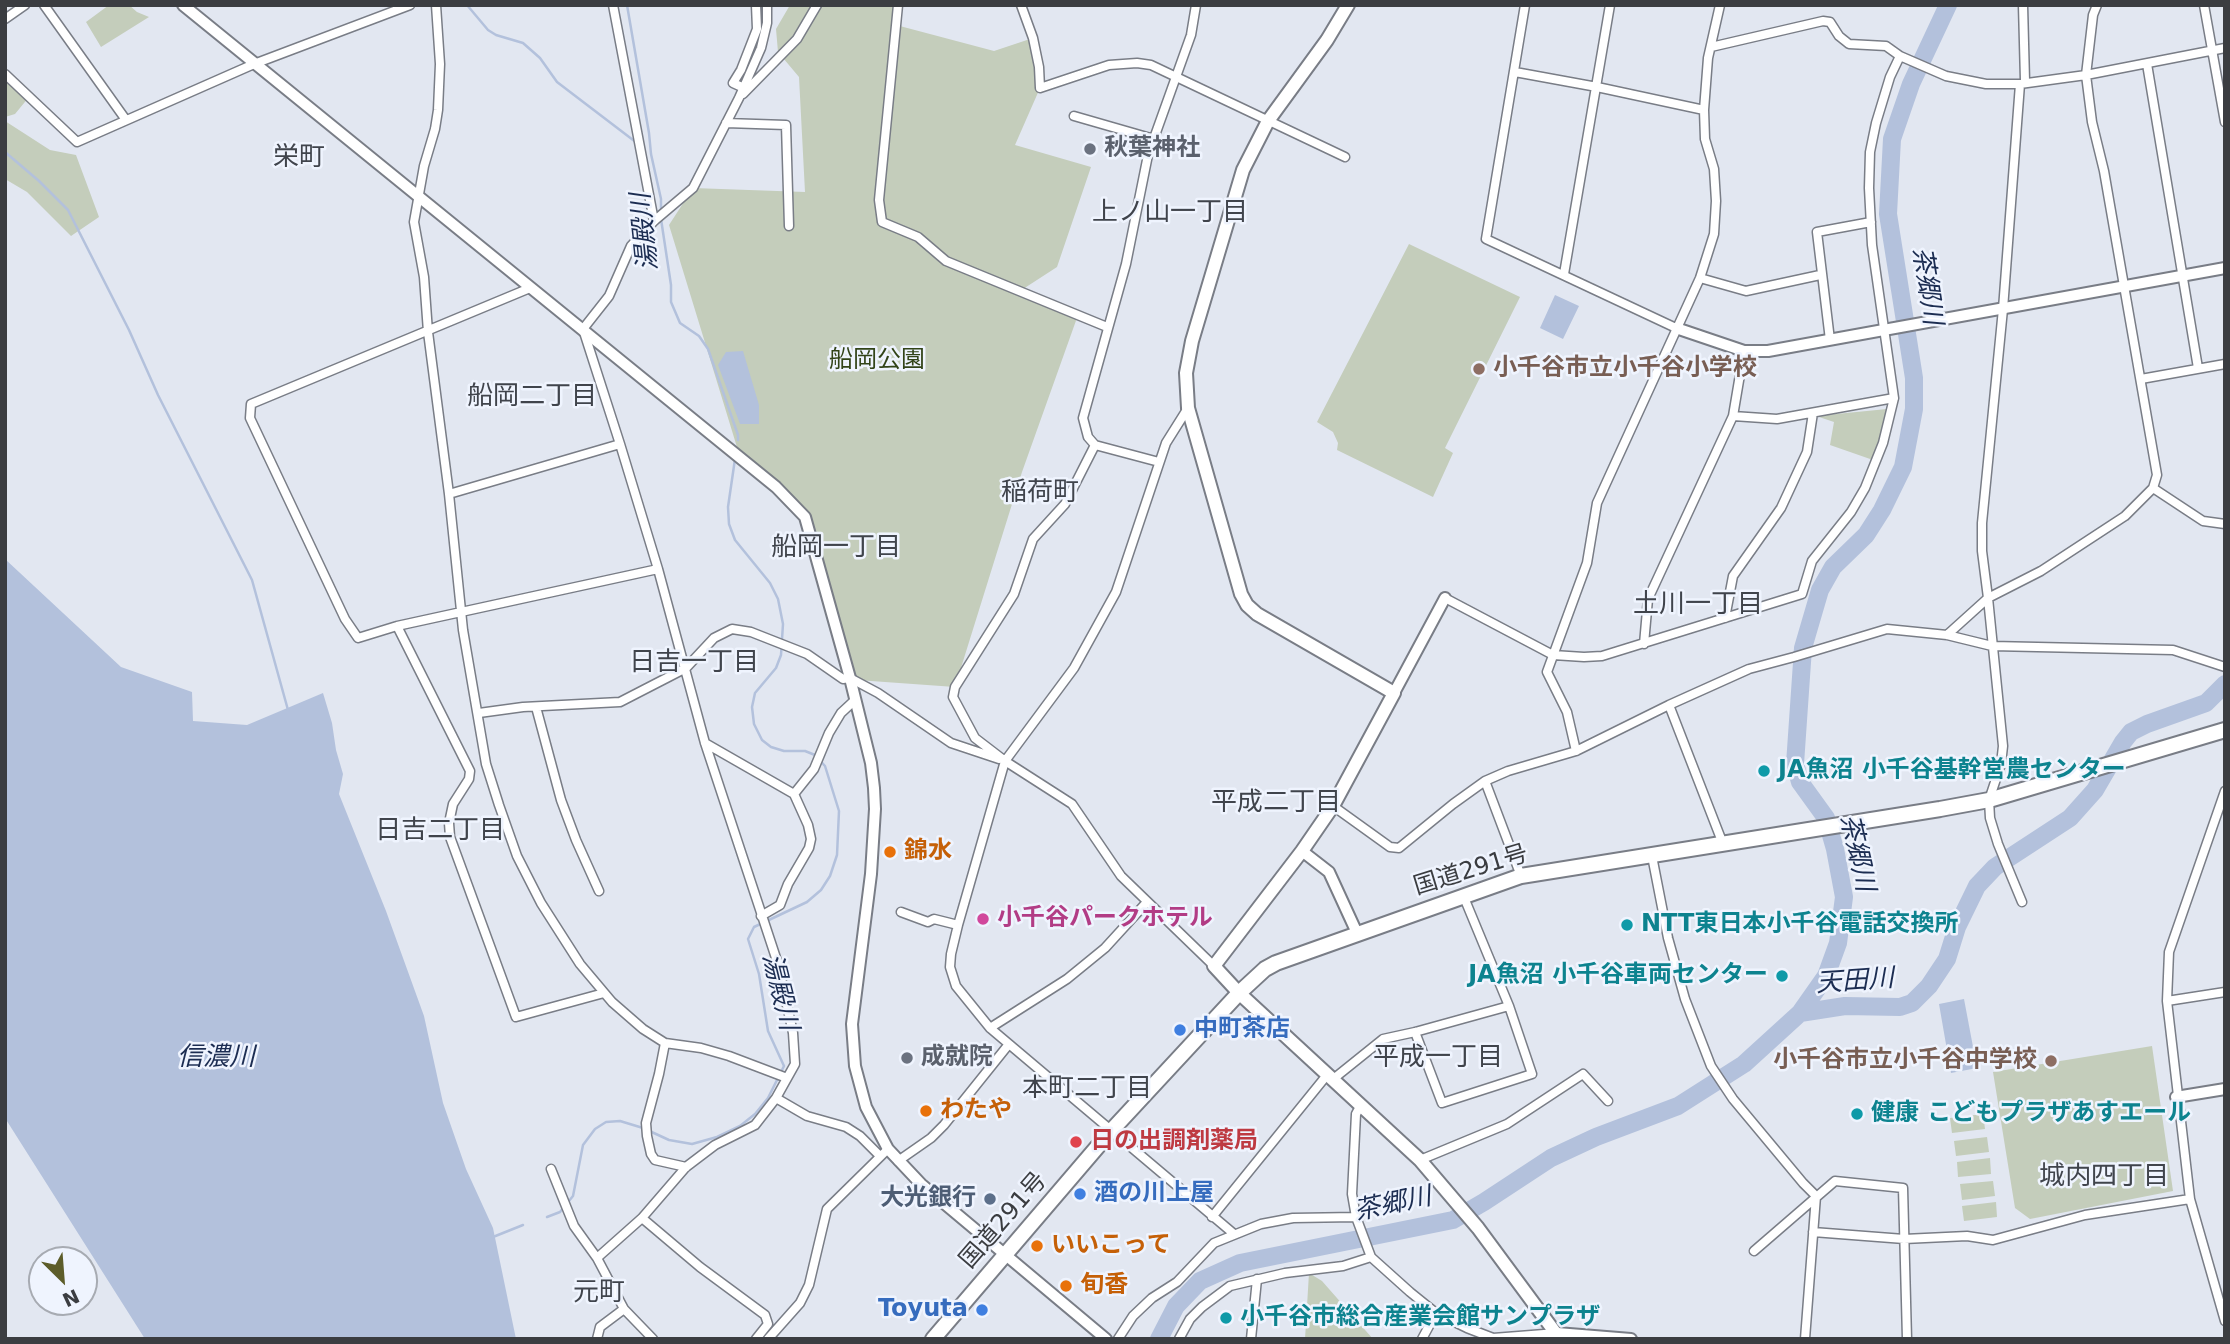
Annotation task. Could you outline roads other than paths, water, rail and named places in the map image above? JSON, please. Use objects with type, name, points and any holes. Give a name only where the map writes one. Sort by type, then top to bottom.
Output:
[{"type":"highway","name":"国道291号","points":[[933,1339],[1111,1131],[1239,993],[1265,969],[1276,963],[1521,876],[1989,800],[2225,730]]},
{"type":"main road","points":[[1347,6],[1327,40],[1268,121],[1243,170],[1192,341],[1186,373],[1188,408],[1241,594],[1247,605],[1257,614],[1394,693],[1333,806],[1214,966],[1239,993],[1420,1160],[1478,1228],[1559,1336]]},
{"type":"street","points":[[5,19],[25,5]]},
{"type":"street","points":[[44,5],[126,120]]},
{"type":"street","points":[[183,5],[776,487],[805,517],[871,763],[875,809],[872,874],[852,1024],[855,1066],[866,1107],[884,1152]]},
{"type":"street","points":[[5,74],[77,142],[254,64],[411,5]]},
{"type":"street","points":[[436,5],[440,64],[438,110],[414,222],[424,277],[461,612],[486,764],[511,842],[541,903],[580,964],[625,1014],[665,1043],[701,1048],[729,1056],[783,1077]]},
{"type":"street","points":[[613,5],[655,219]]},
{"type":"street","points":[[744,88],[733,83],[757,29],[756,5]]},
{"type":"street","points":[[583,329],[609,296],[631,246],[655,219],[692,188],[744,88],[761,48],[767,23],[767,5]]},
{"type":"street","points":[[739,98],[797,39],[817,5]]},
{"type":"street","points":[[898,5],[879,200],[882,222],[918,237],[946,261],[1107,327]]},
{"type":"street","points":[[1021,5],[1033,38],[1040,88],[1108,65],[1151,65],[1345,157]]},
{"type":"street","points":[[1160,462],[1095,444],[1088,437],[1083,418],[1126,264],[1148,159],[1191,35],[1196,5]]},
{"type":"street","points":[[1525,5],[1486,239],[1676,328],[1744,351],[1768,351],[2225,268]]},
{"type":"street","points":[[1563,274],[1611,5]]},
{"type":"street","points":[[1576,751],[1567,712],[1547,672],[1587,563],[1597,503],[1700,278],[1714,234],[1714,169],[1705,139],[1704,110],[1711,47],[1720,5]]},
{"type":"street","points":[[2022,902],[1990,818],[1989,800],[2003,746],[1982,551],[1982,523],[2022,83],[2023,5]]},
{"type":"street","points":[[1947,635],[1989,597],[2040,571],[2125,516],[2153,488],[2157,475],[2104,171],[2092,122],[2086,75],[2096,5]]},
{"type":"street","points":[[2204,5],[2225,122]]},
{"type":"street","points":[[1711,47],[1823,21],[1830,22],[1839,36],[1849,44],[1886,46],[1900,57],[1956,80],[1986,84],[2022,83],[2086,75],[2225,48]]},
{"type":"street","points":[[1394,693],[1445,598],[1553,655],[1602,656],[1802,594],[1812,561],[1851,512],[1864,488],[1883,443],[1894,398],[1872,245],[1869,188],[1870,152],[1876,123],[1890,77],[1900,57]]},
{"type":"street","points":[[2147,64],[2198,368]]},
{"type":"street","points":[[1515,72],[1704,110]]},
{"type":"street","points":[[1074,116],[1154,139]]},
{"type":"street","points":[[726,123],[786,125],[789,226]]},
{"type":"street","points":[[1829,340],[1817,232],[1871,222]]},
{"type":"street","points":[[1700,278],[1746,291],[1820,275]]},
{"type":"street","points":[[530,288],[251,404],[250,418],[345,619],[358,638],[397,626],[658,569]]},
{"type":"street","points":[[583,329],[658,569],[705,743],[786,993],[795,1064],[783,1077],[776,1098],[755,1125],[715,1145],[686,1167],[642,1218],[597,1258]]},
{"type":"street","points":[[1644,644],[1648,599],[1733,416],[1744,351]]},
{"type":"street","points":[[2141,379],[2225,364]]},
{"type":"street","points":[[1733,416],[1777,419],[1894,398]]},
{"type":"street","points":[[1188,408],[1166,443],[1116,592],[1074,668],[1005,761],[958,925],[950,967],[956,986],[990,1028],[1234,1234]]},
{"type":"street","points":[[1725,618],[1734,576],[1781,508],[1807,452],[1813,413]]},
{"type":"street","points":[[449,494],[620,444]]},
{"type":"street","points":[[1095,444],[1065,504],[1034,539],[1014,594],[955,687],[953,697],[975,738],[1005,761],[1072,804],[1121,876],[1214,966]]},
{"type":"street","points":[[2153,488],[2203,521],[2225,524]]},
{"type":"street","points":[[397,626],[470,771],[469,779],[453,804],[449,823],[450,837],[516,1017],[604,993]]},
{"type":"street","points":[[479,712],[620,702],[686,668],[714,638],[732,629],[751,632],[807,654],[843,679],[850,678],[878,693],[951,743],[1005,761]]},
{"type":"street","points":[[1333,806],[1390,847],[1399,848],[1485,781],[1508,771],[1576,751],[1749,669],[1887,629],[1947,635],[1992,646],[2173,650],[2225,667]]},
{"type":"street","points":[[794,794],[816,762],[841,713],[855,700]]},
{"type":"street","points":[[1669,705],[1723,844]]},
{"type":"street","points":[[536,707],[561,800],[599,891]]},
{"type":"street","points":[[705,743],[794,794],[807,825],[811,839],[809,848],[788,884],[780,905],[763,920]]},
{"type":"street","points":[[470,771],[486,764]]},
{"type":"street","points":[[1485,781],[1521,876]]},
{"type":"street","points":[[2225,792],[2169,952],[2167,1001],[2176,1097],[2190,1199],[2225,1321]]},
{"type":"street","points":[[1302,851],[1329,872],[1357,933]]},
{"type":"street","points":[[1653,856],[1668,938],[1685,999],[1711,1066],[1733,1099],[1816,1196],[1805,1339]]},
{"type":"street","points":[[1415,1032],[1442,1103],[1532,1074],[1509,1006],[1463,895]]},
{"type":"street","points":[[990,1028],[1067,979],[1105,948],[1147,902]]},
{"type":"street","points":[[901,912],[928,922],[934,919],[958,925]]},
{"type":"street","points":[[2167,1001],[2225,992]]},
{"type":"street","points":[[1212,1217],[1330,1078],[1383,1039],[1509,1006]]},
{"type":"street","points":[[665,1043],[646,1123],[651,1154],[656,1160],[686,1167]]},
{"type":"street","points":[[898,1161],[931,1138],[944,1125],[1009,1044]]},
{"type":"street","points":[[1420,1160],[1507,1124],[1583,1074],[1608,1101]]},
{"type":"street","points":[[2176,1097],[2225,1089]]},
{"type":"street","points":[[776,1098],[807,1116],[845,1127],[898,1161],[921,1184],[1106,1339]]},
{"type":"street","points":[[1361,1105],[1356,1114],[1352,1174],[1356,1217],[1370,1255],[1410,1292],[1436,1312],[1493,1338],[1559,1336],[1632,1339]]},
{"type":"street","points":[[768,1339],[800,1303],[809,1285],[827,1209],[884,1152]]},
{"type":"street","points":[[551,1169],[573,1226],[597,1258],[624,1309],[653,1339]]},
{"type":"street","points":[[1754,1251],[1835,1181],[1903,1188],[1907,1339]]},
{"type":"street","points":[[1813,1232],[1904,1239],[1966,1236],[1993,1240],[2085,1215],[2190,1199]]},
{"type":"street","points":[[1118,1339],[1133,1316],[1152,1298],[1177,1282],[1214,1243],[1261,1224],[1293,1218],[1356,1217]]},
{"type":"street","points":[[642,1218],[700,1267],[765,1315],[768,1324],[756,1339]]},
{"type":"street","points":[[1179,1339],[1190,1319],[1230,1286],[1285,1273],[1343,1266],[1370,1255]]},
{"type":"street","points":[[1251,1339],[1257,1279]]},
{"type":"street","points":[[597,1339],[600,1328],[624,1309]]},
{"type":"street","points":[[1422,1339],[1436,1312]]},
{"type":"water","points":[[1555,295],[1579,306],[1563,339],[1540,328]]},
{"type":"water","points":[[743,351],[759,405],[759,424],[740,424],[718,365],[726,352]]},
{"type":"water","name":"信濃川","points":[[5,559],[121,667],[192,692],[193,721],[247,725],[323,693],[343,774],[339,794],[424,1016],[443,1103],[466,1169],[493,1228],[516,1339],[145,1339],[98,1265],[98,1246],[86,1246],[5,1118]]},
{"type":"water","points":[[1964,999],[1977,1068],[1951,1073],[1939,1004]]},
{"type":"waterway","points":[[467,5],[488,30],[523,43],[540,58],[557,82],[637,143]]},
{"type":"waterway","name":"湯殿川","points":[[627,5],[661,199],[661,212]]},
{"type":"waterway","name":"茶郷川","points":[[1159,1339],[1176,1306],[1200,1281],[1240,1263],[1453,1220],[1551,1158],[1596,1137],[1678,1106],[1744,1064],[1800,1013],[1826,976],[1838,943],[1844,897],[1826,818],[1800,782],[1795,764],[1803,648],[1820,590],[1833,567],[1866,535],[1882,510],[1903,467],[1914,409],[1914,378],[1888,214],[1892,139],[1911,84],[1948,5]]},
{"type":"waterway","points":[[5,152],[68,210],[129,330],[158,395],[252,580],[288,710]]},
{"type":"waterway","name":"湯殿川","points":[[661,219],[671,302],[680,323],[699,336],[708,349],[738,440]]},
{"type":"waterway","name":"湯殿川","points":[[547,1217],[560,1212],[573,1196],[583,1145],[595,1129],[606,1122],[620,1121],[669,1140],[692,1144],[717,1137],[740,1126],[755,1114],[768,1098],[784,1066],[768,1031],[759,974],[748,939],[754,927],[807,902],[821,890],[830,876],[837,855],[839,811],[825,766],[815,755],[805,751],[784,751],[771,747],[762,740],[754,724],[752,707],[755,693],[776,668],[781,655],[783,624],[778,599],[770,583],[735,540],[729,524],[728,507],[735,459]]},
{"type":"waterway","name":"天田川","points":[[1800,1013],[1845,1006],[1900,1007],[1912,1003],[1929,986],[1947,959],[1957,927],[1977,886],[1995,867],[2070,818],[2095,790],[2131,732],[2206,703],[2225,684]]},
{"type":"waterway","name":"湯殿川","points":[[493,1237],[523,1225]]},
{"type":"place","name":"秋葉神社","points":[[1090,149]]},
{"type":"place","name":"小千谷市立小千谷小学校","points":[[1479,369]]},
{"type":"place","name":"JA魚沼 小千谷基幹営農センター","points":[[1764,771]]},
{"type":"place","name":"錦水","points":[[890,852]]},
{"type":"place","name":"小千谷パークホテル","points":[[983,919]]},
{"type":"place","name":"NTT東日本小千谷電話交換所","points":[[1627,925]]},
{"type":"place","name":"JA魚沼 小千谷車両センター","points":[[1782,976]]},
{"type":"place","name":"中町茶店","points":[[1180,1030]]},
{"type":"place","name":"成就院","points":[[907,1058]]},
{"type":"place","name":"小千谷市立小千谷中学校","points":[[2051,1061]]},
{"type":"place","name":"わたや","points":[[926,1111]]},
{"type":"place","name":"健康 こどもプラザあすエール","points":[[1857,1114]]},
{"type":"place","name":"日の出調剤薬局","points":[[1076,1142]]},
{"type":"place","name":"酒の川上屋","points":[[1080,1194]]},
{"type":"place","name":"大光銀行","points":[[990,1199]]},
{"type":"place","name":"いいこって","points":[[1037,1246]]},
{"type":"place","name":"旬香","points":[[1066,1286]]},
{"type":"place","name":"Toyuta","points":[[982,1310]]},
{"type":"place","name":"小千谷市総合産業会館サンプラザ","points":[[1226,1318]]},
{"type":"district","name":"栄町","points":[[299,158]]},
{"type":"district","name":"上ノ山一丁目","points":[[1170,213]]},
{"type":"district","name":"船岡二丁目","points":[[532,397]]},
{"type":"district","name":"稲荷町","points":[[1040,493]]},
{"type":"district","name":"船岡一丁目","points":[[836,548]]},
{"type":"district","name":"土川一丁目","points":[[1698,605]]},
{"type":"district","name":"日吉一丁目","points":[[694,663]]},
{"type":"district","name":"平成二丁目","points":[[1276,803]]},
{"type":"district","name":"日吉二丁目","points":[[440,831]]},
{"type":"district","name":"平成一丁目","points":[[1438,1058]]},
{"type":"district","name":"本町二丁目","points":[[1087,1089]]},
{"type":"district","name":"城内四丁目","points":[[2104,1177]]},
{"type":"district","name":"元町","points":[[599,1293]]},
{"type":"park label","name":"船岡公園","points":[[877,361]]}]
